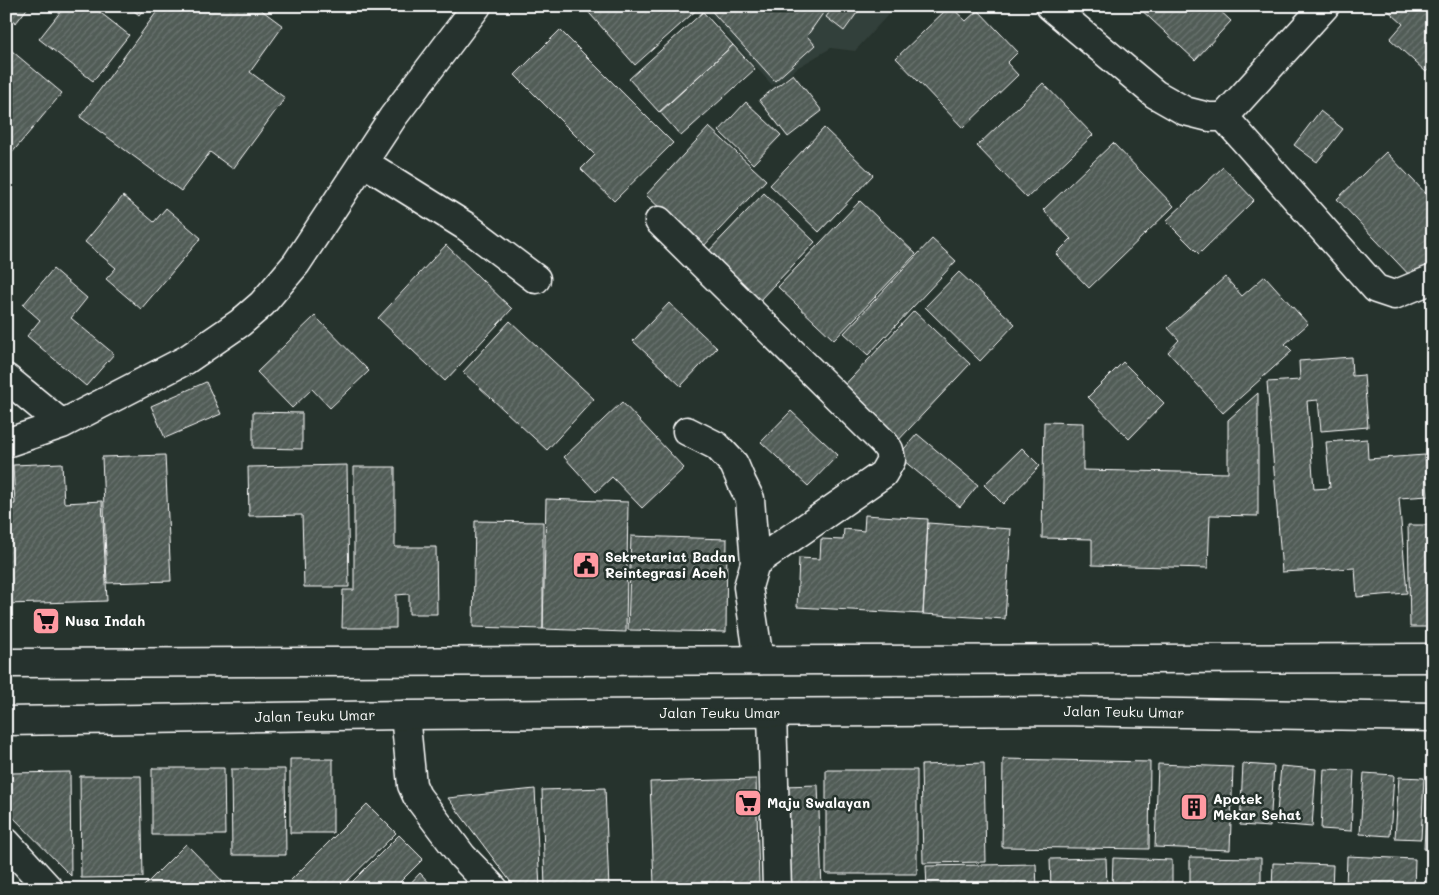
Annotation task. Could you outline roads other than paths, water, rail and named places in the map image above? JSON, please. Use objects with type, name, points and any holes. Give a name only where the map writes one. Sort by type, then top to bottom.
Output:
[{"type":"main road","points":[[6,443],[62,424],[186,360],[240,323],[262,304],[296,264],[393,118],[477,6]]},
{"type":"main road","points":[[1050,6],[1155,94],[1185,111],[1209,117],[1224,117],[1325,6]]},
{"type":"main road","points":[[1224,117],[1376,289],[1394,295],[1433,279]]},
{"type":"main road","points":[[364,162],[467,227],[536,279]]},
{"type":"main road","points":[[659,221],[889,450],[891,460],[883,474],[755,563]]},
{"type":"main road","points":[[6,378],[62,424]]},
{"type":"main road","points":[[687,431],[717,446],[734,464],[750,499],[755,563],[748,587],[759,660]]},
{"type":"main road","points":[[6,663],[1433,658]]},
{"type":"main road","name":"Jalan Teuku Umar","points":[[6,721],[404,715],[1058,711],[1433,718]]},
{"type":"main road","points":[[772,713],[778,889]]},
{"type":"main road","points":[[404,715],[412,785],[417,796],[462,856],[494,889]]},
{"type":"main road","points":[[6,842],[49,889]]},
{"type":"place","name":"Sekretariat Badan Reintegrasi Aceh","points":[[586,565]]},
{"type":"place","name":"Nusa Indah","points":[[46,621]]},
{"type":"place","name":"Maju Swalayan","points":[[748,803]]},
{"type":"place","name":"Apotek Mekar Sehat","points":[[1194,807]]}]
